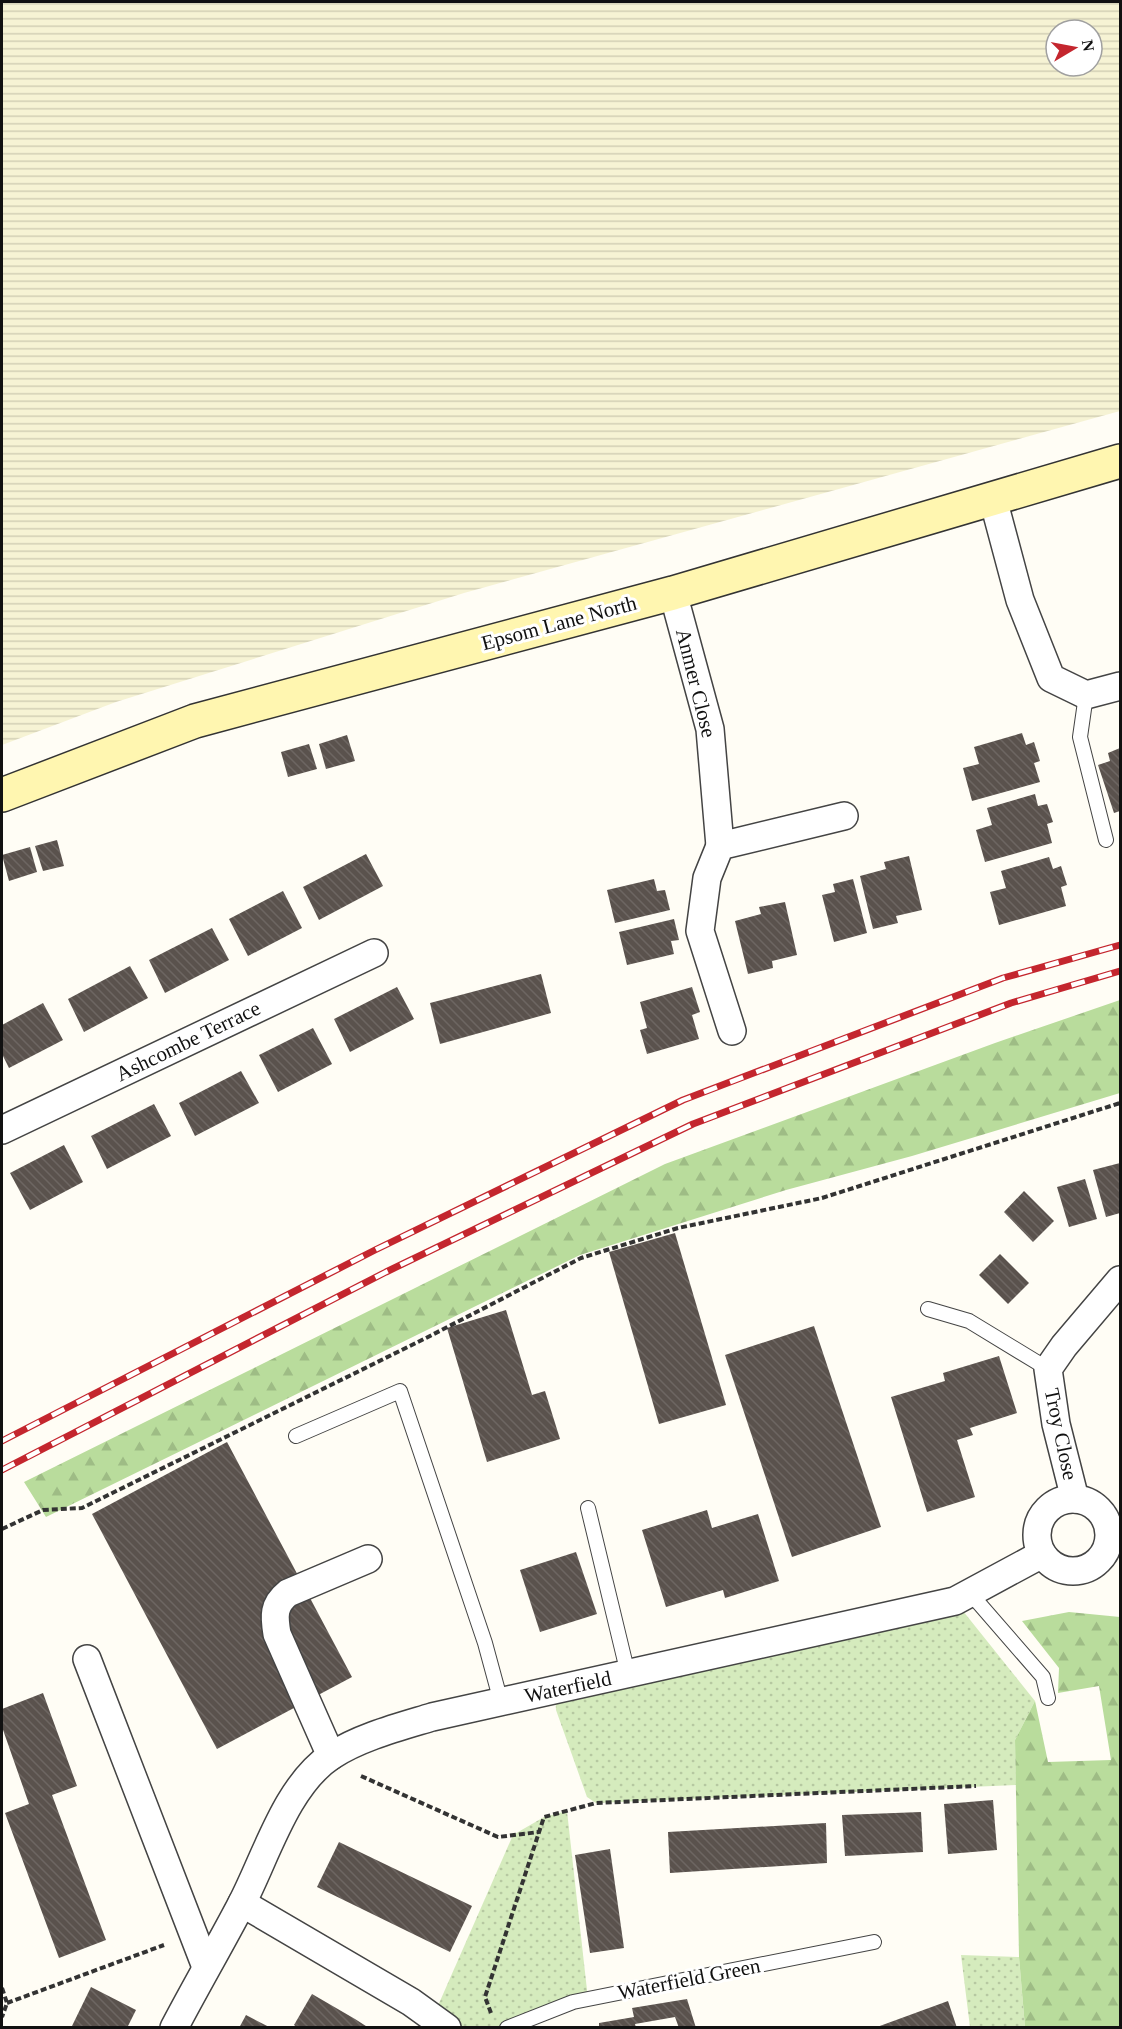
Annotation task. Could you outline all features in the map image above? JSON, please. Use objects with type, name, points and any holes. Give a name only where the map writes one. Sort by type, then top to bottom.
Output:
[{"type":"main road","name":"Epsom Lane North","points":[[2,795],[195,721],[673,593],[1120,461]]},
{"type":"street","points":[[993,499],[1020,600],[1051,678],[1086,695],[1120,687]]},
{"type":"street","name":"Anmer Close","points":[[673,593],[710,729],[720,846],[707,878],[700,930],[732,1031]]},
{"type":"street","points":[[720,846],[844,816]]},
{"type":"street","name":"Ashcombe Terrace","points":[[2,1131],[374,952]]},
{"type":"street","points":[[1048,1370],[1064,1346],[1120,1280]]},
{"type":"street","name":"Troy Close","points":[[1048,1370],[1056,1424],[1075,1499]]},
{"type":"street","points":[[1075,1499],[1092,1505],[1105,1519],[1109,1531],[1108,1544],[1112,1561],[1072,1572],[1049,1563],[1041,1554],[1036,1532],[1039,1521],[1054,1504],[1075,1499]]},
{"type":"street","name":"Waterfield","points":[[174,2028],[242,1903],[289,1805],[309,1775],[331,1756],[376,1734],[432,1717],[955,1601],[1041,1554]]},
{"type":"street","points":[[331,1756],[277,1634],[273,1615],[279,1600],[288,1593],[368,1559]]},
{"type":"street","points":[[87,1659],[206,1967]]},
{"type":"street","points":[[242,1903],[411,2002],[447,2028]]},
{"type":"lane","points":[[1086,695],[1080,737],[1106,840]]},
{"type":"lane","points":[[927,1309],[969,1321],[1048,1370]]},
{"type":"lane","points":[[296,1436],[400,1391],[485,1643],[501,1702]]},
{"type":"lane","points":[[588,1508],[628,1674]]},
{"type":"lane","points":[[970,1593],[1043,1677],[1048,1698]]},
{"type":"lane","name":"Waterfield Green","points":[[507,2028],[573,2002],[874,1941]]},
{"type":"path","points":[[2,1529],[43,1510],[82,1508],[430,1336],[581,1258],[678,1228],[822,1198],[1120,1103]]},
{"type":"path","points":[[360,1775],[498,1837],[539,1832]]},
{"type":"path","points":[[492,2017],[485,1997],[544,1817],[596,1803],[976,1786]]},
{"type":"path","points":[[7,2003],[192,1934]]},
{"type":"path","points":[[2,1988],[7,2003],[2,2017]]},
{"type":"shaded area","points":[[2,2],[1120,2],[1120,411],[464,593],[116,702],[2,745]]},
{"type":"green space","points":[[1120,1000],[1120,1093],[912,1156],[786,1190],[580,1255],[46,1517],[24,1482],[665,1164],[995,1043]]},
{"type":"green space","points":[[955,1601],[1035,1701],[1015,1740],[1016,1785],[596,1803],[587,1797],[556,1710],[555,1690]]},
{"type":"green space","points":[[1069,1612],[1120,1617],[1120,2027],[1025,2027],[1019,1957],[1015,1740],[1035,1701],[1048,1762],[1111,1760],[1099,1686],[1058,1693],[1059,1668],[1022,1621]]},
{"type":"green space","points":[[567,1811],[588,1999],[506,2027],[447,2027],[433,2017],[513,1835],[544,1817]]},
{"type":"green space","points":[[961,1955],[1019,1957],[1025,2027],[970,2027]]},
{"type":"building","points":[[1022,733],[1026,745],[1034,742],[1040,761],[1034,763],[1040,782],[972,801],[963,768],[979,764],[974,747]]},
{"type":"building","points":[[347,735],[355,761],[326,769],[319,744]]},
{"type":"building","points":[[309,744],[317,769],[288,777],[281,752]]},
{"type":"building","points":[[1120,748],[1120,811],[1114,813],[1098,765],[1110,761],[1108,753]]},
{"type":"building","points":[[1035,794],[1038,806],[1047,804],[1053,822],[1047,824],[1052,843],[985,862],[976,830],[992,825],[987,808]]},
{"type":"building","points":[[57,840],[64,866],[43,871],[35,846]]},
{"type":"building","points":[[30,847],[37,872],[9,881],[2,855]]},
{"type":"building","points":[[366,854],[383,886],[319,920],[303,887]]},
{"type":"building","points":[[909,856],[922,910],[896,916],[898,923],[873,929],[860,876],[886,869],[884,862]]},
{"type":"building","points":[[1049,857],[1053,869],[1061,866],[1067,885],[1061,887],[1066,906],[999,925],[990,892],[1006,888],[1001,871]]},
{"type":"building","points":[[654,879],[657,891],[665,890],[670,910],[615,923],[607,890]]},
{"type":"building","points":[[853,879],[867,933],[834,942],[822,895],[835,892],[833,884]]},
{"type":"building","points":[[283,891],[302,928],[248,956],[229,919]]},
{"type":"building","points":[[785,902],[797,955],[772,961],[773,968],[748,974],[735,921],[761,914],[759,907]]},
{"type":"building","points":[[674,919],[679,940],[671,941],[674,954],[627,965],[619,932]]},
{"type":"building","points":[[212,928],[229,960],[165,993],[149,960]]},
{"type":"building","points":[[130,966],[148,998],[84,1032],[68,999]]},
{"type":"building","points":[[541,974],[551,1013],[440,1044],[430,1003]]},
{"type":"building","points":[[397,987],[414,1019],[350,1052],[334,1019]]},
{"type":"building","points":[[692,987],[700,1012],[692,1015],[699,1039],[647,1054],[640,1030],[647,1028],[640,1002]]},
{"type":"building","points":[[43,1003],[63,1040],[9,1068],[2,1054],[2,1025]]},
{"type":"building","points":[[313,1028],[332,1064],[278,1092],[259,1055]]},
{"type":"building","points":[[241,1071],[259,1103],[195,1136],[179,1103]]},
{"type":"building","points":[[154,1104],[171,1136],[107,1169],[91,1136]]},
{"type":"building","points":[[64,1145],[83,1182],[30,1210],[10,1173]]},
{"type":"building","points":[[1120,1163],[1120,1213],[1106,1217],[1093,1170]]},
{"type":"building","points":[[1085,1179],[1097,1219],[1069,1227],[1057,1187]]},
{"type":"building","points":[[1024,1191],[1054,1221],[1033,1242],[1004,1212]]},
{"type":"building","points":[[675,1233],[726,1405],[659,1424],[609,1252]]},
{"type":"building","points":[[1000,1254],[1029,1283],[1008,1304],[979,1275]]},
{"type":"building","points":[[506,1310],[532,1395],[545,1391],[560,1439],[487,1462],[447,1328]]},
{"type":"building","points":[[814,1326],[881,1527],[792,1557],[725,1355]]},
{"type":"building","points":[[999,1356],[1017,1413],[970,1428],[973,1435],[957,1440],[975,1497],[927,1512],[891,1397],[945,1381],[943,1373]]},
{"type":"building","points":[[227,1442],[352,1677],[217,1749],[92,1514]]},
{"type":"building","points":[[707,1510],[712,1528],[758,1514],[779,1581],[725,1598],[723,1590],[666,1607],[642,1530]]},
{"type":"building","points":[[576,1552],[597,1614],[540,1632],[520,1570]]},
{"type":"building","points":[[43,1693],[77,1786],[52,1795],[106,1940],[59,1958],[5,1813],[29,1804],[2,1727],[2,1709]]},
{"type":"building","points":[[993,1800],[997,1850],[948,1854],[944,1804]]},
{"type":"building","points":[[921,1812],[923,1852],[845,1856],[842,1815]]},
{"type":"building","points":[[826,1823],[827,1863],[670,1873],[668,1832]]},
{"type":"building","points":[[339,1842],[472,1906],[450,1952],[317,1887]]},
{"type":"building","points":[[610,1849],[624,1948],[590,1953],[575,1855]]},
{"type":"building","points":[[91,1987],[136,2010],[127,2028],[71,2028]]},
{"type":"building","points":[[312,1994],[369,2028],[298,2028],[294,2025]]},
{"type":"building","points":[[687,1999],[696,2028],[679,2028],[675,2017],[635,2024],[636,2028],[599,2028],[599,2023],[634,2017],[632,2008]]},
{"type":"building","points":[[948,2001],[957,2028],[877,2028],[877,2027]]},
{"type":"building","points":[[246,2015],[271,2028],[239,2028]]},
{"type":"railway","points":[[2,1441],[375,1250],[683,1100],[1003,978],[1120,945]]},
{"type":"railway","points":[[2,1470],[386,1272],[693,1124],[1011,1003],[1120,971]]}]
